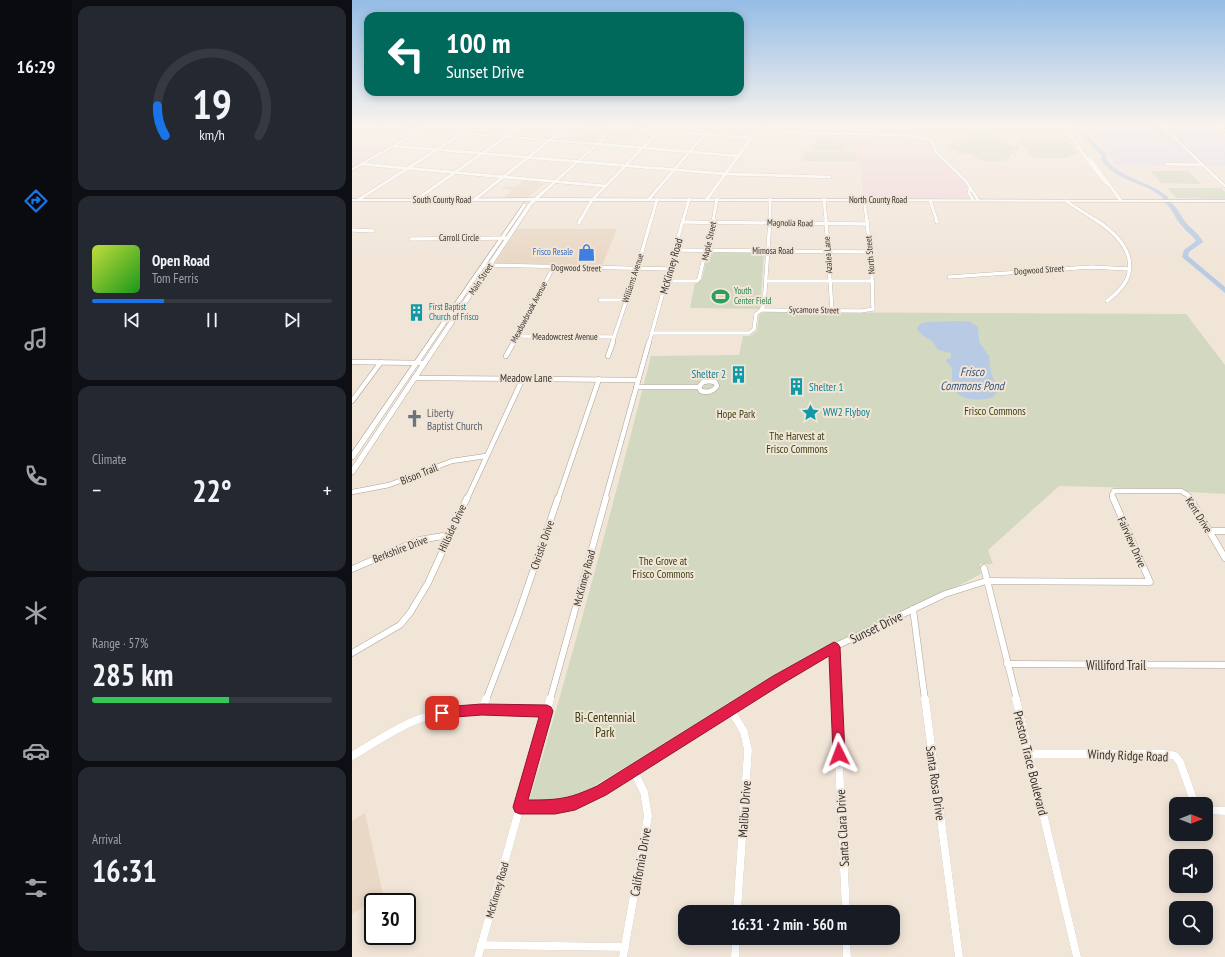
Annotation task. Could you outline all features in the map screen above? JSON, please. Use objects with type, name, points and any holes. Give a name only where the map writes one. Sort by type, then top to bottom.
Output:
[{"type":"main road","name":"Main Street","points":[[352,457],[516,216],[562,171]]},
{"type":"main road","name":"Main Street","points":[[352,472],[490,266],[532,200],[568,171]]},
{"type":"main road","name":"North County Road","points":[[532,200],[824,199],[1225,201]]},
{"type":"main road","name":"South County Road","points":[[352,200],[532,200]]},
{"type":"main road","points":[[516,216],[522,216]]},
{"type":"main road","points":[[512,222],[513,224],[510,230],[513,231]]},
{"type":"main road","points":[[465,291],[472,291]]},
{"type":"main road","points":[[448,317],[455,317]]},
{"type":"main road","points":[[439,329],[447,329]]},
{"type":"main road","points":[[370,430],[380,431]]},
{"type":"street","points":[[358,200],[404,171]]},
{"type":"street","points":[[427,171],[605,186]]},
{"type":"street","points":[[417,199],[458,171]]},
{"type":"street","points":[[474,200],[510,171]]},
{"type":"street","points":[[579,223],[592,200],[620,171]]},
{"type":"street","points":[[649,199],[672,171]]},
{"type":"street","points":[[682,171],[725,174],[830,177]]},
{"type":"street","points":[[707,199],[727,171]]},
{"type":"street","points":[[955,171],[966,181],[970,188],[969,193],[976,200]]},
{"type":"street","points":[[1096,171],[1121,201]]},
{"type":"street","points":[[1100,171],[1108,181],[1108,184]]},
{"type":"street","points":[[1209,171],[1225,186]]},
{"type":"street","name":"Williams Avenue","points":[[608,356],[637,269],[657,199]]},
{"type":"street","name":"McKinney Road","points":[[478,957],[689,199]]},
{"type":"street","name":"Maple Street","points":[[666,281],[697,281],[700,277],[717,199]]},
{"type":"street","points":[[651,333],[749,333],[754,329],[756,314],[764,305],[770,223],[770,199]]},
{"type":"street","name":"Azalea Lane","points":[[824,199],[832,310]]},
{"type":"street","name":"North Street","points":[[864,200],[873,281],[874,307],[872,309]]},
{"type":"street","points":[[930,200],[938,222]]},
{"type":"street","points":[[1066,201],[1111,231],[1124,246],[1131,261],[1127,282],[1119,291],[1107,300]]},
{"type":"street","name":"Magnolia Road","points":[[683,222],[867,224]]},
{"type":"street","points":[[352,230],[373,231]]},
{"type":"street","name":"Carroll Circle","points":[[411,239],[508,238]]},
{"type":"street","name":"Mimosa Road","points":[[675,250],[870,252]]},
{"type":"street","name":"Dogwood Street","points":[[483,266],[670,269]]},
{"type":"street","name":"Dogwood Street","points":[[949,276],[1091,267],[1115,267],[1129,269]]},
{"type":"street","name":"Meadowbrook Avenue","points":[[506,356],[553,268]]},
{"type":"street","points":[[766,281],[873,281]]},
{"type":"street","points":[[600,300],[626,300]]},
{"type":"street","name":"Sycamore Street","points":[[761,310],[867,311],[872,309]]},
{"type":"street","name":"Meadowcrest Avenue","points":[[517,336],[614,337]]},
{"type":"street","points":[[352,362],[425,363]]},
{"type":"street","points":[[352,401],[381,362]]},
{"type":"street","name":"Meadow Lane","points":[[414,378],[638,380]]},
{"type":"street","name":"Hillside Drive","points":[[352,653],[388,633],[403,621],[416,604],[428,583],[523,378]]},
{"type":"street","name":"Christie Drive","points":[[482,709],[518,616],[599,379]]},
{"type":"street","points":[[636,387],[698,387]]},
{"type":"street","name":"Bison Trail","points":[[352,492],[389,486],[452,461],[486,456]]},
{"type":"street","name":"Fairview Drive","points":[[1150,582],[1112,495],[1114,491],[1117,490],[1184,492]]},
{"type":"street","name":"Kent Drive","points":[[1184,492],[1188,495],[1225,558]]},
{"type":"street","points":[[1210,531],[1225,531]]},
{"type":"street","name":"Berkshire Drive","points":[[352,569],[420,540],[449,535]]},
{"type":"street","name":"Preston Trace Boulevard","points":[[984,568],[986,581],[998,621],[1028,754],[1077,957]]},
{"type":"street","name":"Sunset Drive","points":[[520,807],[555,807],[575,803],[601,790],[834,647],[945,594],[986,581],[1150,582]]},
{"type":"street","name":"Santa Rosa Drive","points":[[913,609],[959,957]]},
{"type":"street","name":"Santa Clara Drive","points":[[834,647],[846,905]]},
{"type":"street","name":"Williford Trail","points":[[1007,664],[1225,665]]},
{"type":"street","points":[[352,756],[400,728],[424,718],[442,713],[482,709],[547,711]]},
{"type":"street","name":"Malibu Drive","points":[[731,710],[744,732],[748,750],[737,905]]},
{"type":"street","name":"Windy Ridge Road","points":[[1028,754],[1166,754],[1175,756],[1180,762],[1192,797]]},
{"type":"street","name":"California Drive","points":[[623,957],[648,816],[648,802],[644,790],[633,770]]},
{"type":"street","points":[[1213,810],[1225,811]]},
{"type":"street","points":[[481,945],[625,947]]},
{"type":"street","points":[[735,957],[736,945]]},
{"type":"street","points":[[846,945],[847,957]]},
{"type":"shaded area","points":[[861,171],[952,171],[966,184],[970,198],[864,198]]},
{"type":"shaded area","points":[[524,180],[545,183],[527,198],[504,198],[512,190],[503,189],[506,186],[516,187]]},
{"type":"shaded area","points":[[517,229],[617,229],[602,266],[495,263]]},
{"type":"shaded area","points":[[365,813],[383,893],[364,893],[364,906],[352,914],[352,821]]},
{"type":"green space","points":[[1150,171],[1188,171],[1201,184],[1161,183]]},
{"type":"green space","points":[[1167,188],[1221,188],[1225,192],[1225,199],[1177,198]]},
{"type":"green space","points":[[708,252],[764,252],[760,309],[690,308],[695,283],[702,279]]},
{"type":"green space","points":[[763,312],[1186,314],[1225,365],[1225,494],[1105,487],[1059,486],[988,550],[993,564],[980,564],[981,574],[721,710],[576,797],[529,801],[593,579],[651,356],[739,355],[743,336],[750,336],[757,331],[759,315]]},
{"type":"water","name":"Frisco Commons Pond","points":[[927,322],[970,322],[978,327],[979,342],[989,356],[991,373],[998,390],[993,397],[976,400],[965,398],[956,392],[952,388],[952,368],[946,361],[947,359],[951,358],[951,353],[938,350],[932,341],[922,335],[917,329],[920,324]]},
{"type":"waterway","points":[[1114,171],[1126,178],[1151,187],[1166,198],[1165,200],[1174,207],[1185,226],[1196,235],[1200,242],[1186,251],[1185,257],[1225,291]]},
{"type":"place","name":"Frisco Resale","points":[[586,252]]},
{"type":"place","name":"Youth Center Field","points":[[721,296]]},
{"type":"place","name":"First Baptist Church of Frisco","points":[[416,312]]},
{"type":"place","name":"Shelter 2","points":[[739,374]]},
{"type":"place","name":"Shelter 1","points":[[796,387]]},
{"type":"place","name":"WW2 Flyboy","points":[[810,412]]},
{"type":"place","name":"Liberty Baptist Church","points":[[414,419]]},
{"type":"route","points":[[442,713],[482,709],[547,711],[520,807],[555,807],[568,805],[584,800],[601,790],[834,647],[839,754]]},
{"type":"park label","name":"Frisco Commons","points":[[995,411]]},
{"type":"park label","name":"Hope Park","points":[[736,414]]},
{"type":"park label","name":"The Harvest at Frisco Commons","points":[[797,442]]},
{"type":"park label","name":"The Grove at Frisco Commons","points":[[663,567]]},
{"type":"park label","name":"Bi-Centennial Park","points":[[605,724]]}]
